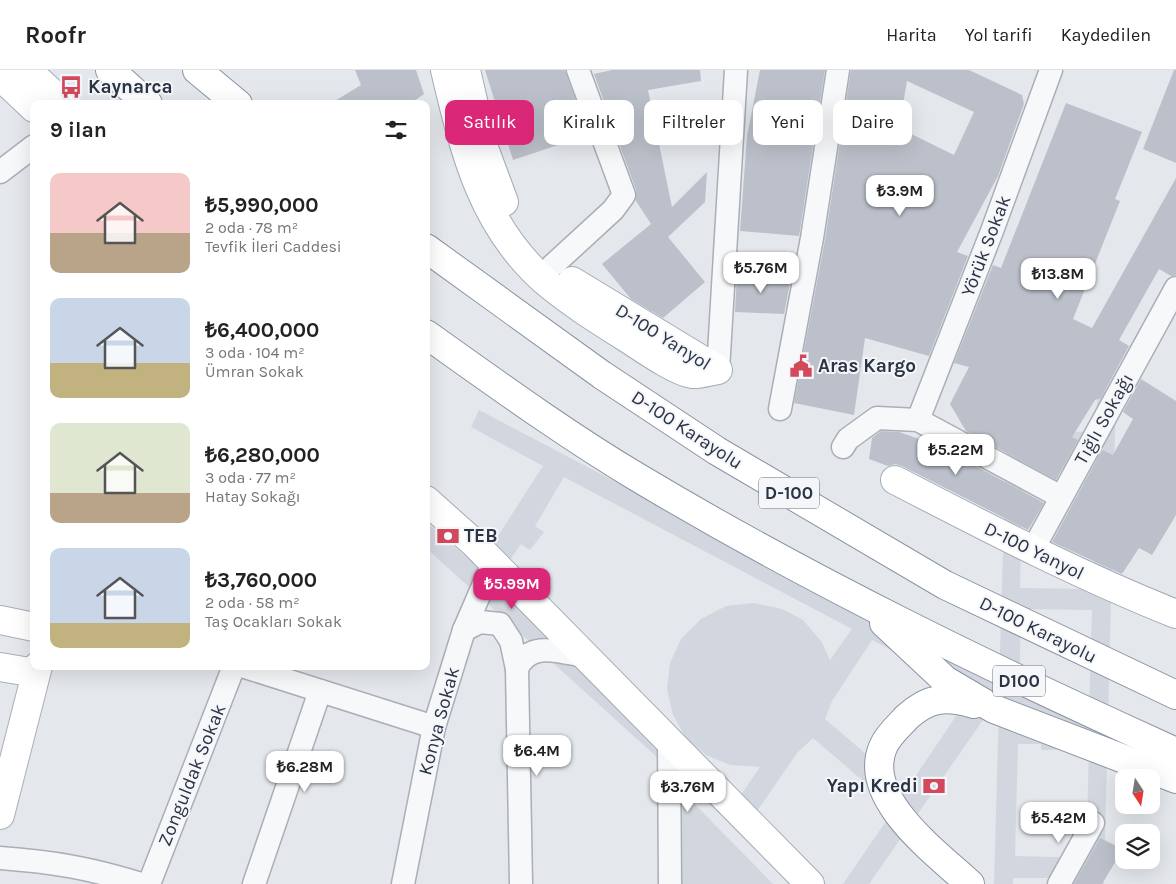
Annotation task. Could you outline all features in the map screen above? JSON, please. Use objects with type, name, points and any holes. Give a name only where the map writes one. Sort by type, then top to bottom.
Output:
[{"type":"main road","points":[[27,70],[60,100]]},
{"type":"main road","points":[[110,70],[144,100]]},
{"type":"main road","points":[[197,70],[233,100]]},
{"type":"main road","name":"D-100 Yanyol","points":[[445,70],[470,167],[480,193],[497,224],[530,267],[567,299],[667,363],[692,374],[718,370]]},
{"type":"main road","name":"D-100 Yanyol","points":[[466,70],[484,148],[500,191],[522,236],[566,277],[718,370]]},
{"type":"main road","points":[[0,76],[30,104]]},
{"type":"main road","name":"D-100 Karayolu","points":[[430,251],[602,375],[717,451],[945,585],[1144,682],[1176,695]]},
{"type":"main road","points":[[430,337],[635,476],[748,542],[865,604],[930,668],[958,690],[994,709]]},
{"type":"main road","name":"D-100 Yanyol","points":[[895,480],[1032,551],[1120,593],[1176,614]]},
{"type":"main road","points":[[430,504],[493,563],[810,884]]},
{"type":"main road","name":"D100","points":[[865,604],[1024,684],[1176,752]]},
{"type":"main road","points":[[0,620],[30,626]]},
{"type":"main road","points":[[0,666],[30,669]]},
{"type":"main road","points":[[0,815],[37,670]]},
{"type":"main road","points":[[1144,682],[1176,683]]},
{"type":"main road","points":[[970,884],[899,817],[888,798],[881,778],[880,761],[883,747],[895,729],[925,704],[939,698],[955,698],[994,709],[1176,778]]},
{"type":"street","points":[[552,266],[613,210],[624,195],[578,70]]},
{"type":"street","points":[[718,370],[736,70]]},
{"type":"street","points":[[780,409],[812,238],[838,70]]},
{"type":"street","name":"Yörük Sokak","points":[[918,420],[992,231],[1043,73]]},
{"type":"street","points":[[0,172],[30,149]]},
{"type":"street","name":"Tığlı Sokağı","points":[[1032,551],[1176,288]]},
{"type":"street","points":[[843,447],[848,439],[877,418],[918,420],[1061,496]]},
{"type":"street","name":"Konya Sokak","points":[[403,884],[434,727],[464,630],[493,563]]},
{"type":"street","points":[[464,630],[480,622],[500,624],[511,641],[516,669],[521,884]]},
{"type":"street","points":[[516,669],[530,652],[543,650],[584,656]]},
{"type":"street","name":"Zonguldak Sokak","points":[[150,884],[232,670]]},
{"type":"street","points":[[254,670],[434,727]]},
{"type":"street","points":[[254,884],[320,691]]},
{"type":"street","points":[[669,742],[670,884]]},
{"type":"street","points":[[1059,884],[1093,823]]},
{"type":"street","points":[[0,858],[62,863],[102,871],[141,884]]},
{"type":"shaded area","points":[[1008,389],[1024,431],[1095,432],[1098,392],[1116,392],[1104,884],[1060,884],[1063,878],[1013,878],[1013,884],[994,884],[999,707],[994,704],[869,884],[843,884],[895,808],[813,738],[797,753],[753,817],[826,884],[797,884],[430,552],[430,525],[478,567],[543,466],[471,427],[479,410],[999,683]],"holes":[[[1023,451],[1049,466],[1071,466],[1071,453],[1096,454],[1093,589],[1020,588]],[[564,477],[852,629],[830,660],[821,641],[803,620],[782,609],[754,603],[726,606],[701,619],[681,639],[670,663],[667,689],[673,715],[686,738],[706,755],[730,765],[760,767],[736,802],[494,583],[521,544],[530,550],[544,532],[535,526]],[[1021,609],[1092,610],[1089,716],[1043,706],[1019,693]],[[872,640],[972,692],[907,789],[825,719],[832,701]],[[1018,744],[1041,744],[1041,750],[1089,749],[1086,858],[1015,856]]]},
{"type":"shaded area","points":[[675,784],[773,884],[680,884]]},
{"type":"building","points":[[355,70],[416,70],[424,94],[416,100],[337,100],[361,85]]},
{"type":"building","points":[[485,70],[565,70],[576,100],[544,100],[544,145],[558,145],[513,160],[508,145],[534,145],[534,100],[494,100]]},
{"type":"building","points":[[612,70],[700,70],[701,81],[648,90],[650,100],[644,100],[644,145],[659,145],[672,207],[707,172],[705,202],[668,237],[705,282],[663,318],[631,299],[602,264],[651,224],[636,201],[636,190],[620,145],[634,145],[634,100],[603,100],[594,74]]},
{"type":"building","points":[[760,70],[825,70],[820,100],[754,100]]},
{"type":"building","points":[[851,70],[969,70],[1022,95],[1024,104],[998,176],[957,252],[968,256],[929,356],[865,338],[854,415],[794,403],[825,240],[840,145],[912,145],[912,134],[954,155],[974,112],[907,81],[904,100],[846,100]]},
{"type":"building","points":[[1174,70],[1176,70],[1176,163],[1143,149]]},
{"type":"building","points":[[1066,103],[1142,132],[1115,199],[1120,201],[1073,319],[1092,328],[1176,178],[1176,275],[1171,276],[1159,269],[1119,340],[1129,346],[1101,398],[1095,400],[1072,437],[1078,440],[1056,480],[966,431],[950,404],[969,367],[954,363],[993,265],[1001,268]]},
{"type":"building","points":[[753,106],[753,145],[813,145],[799,236],[740,231],[747,136]]},
{"type":"building","points":[[737,273],[791,278],[784,314],[735,312]]},
{"type":"building","points":[[1141,379],[1176,401],[1176,515],[1152,555],[1139,548],[1122,574],[1052,542],[1102,450],[1113,455],[1133,419],[1123,412]]},
{"type":"building","points":[[881,431],[899,432],[939,446],[1044,503],[1028,530],[902,466],[895,464],[888,466],[869,459],[872,438]]},
{"type":"building","points":[[1100,838],[1115,845],[1115,862],[1102,884],[1074,884]]},
{"type":"place","name":"Kaynarca","points":[[71,87]]},
{"type":"place","name":"Aras Kargo","points":[[801,366]]},
{"type":"place","name":"TEB","points":[[448,536]]},
{"type":"place","name":"Yapı Kredi","points":[[934,786]]}]
